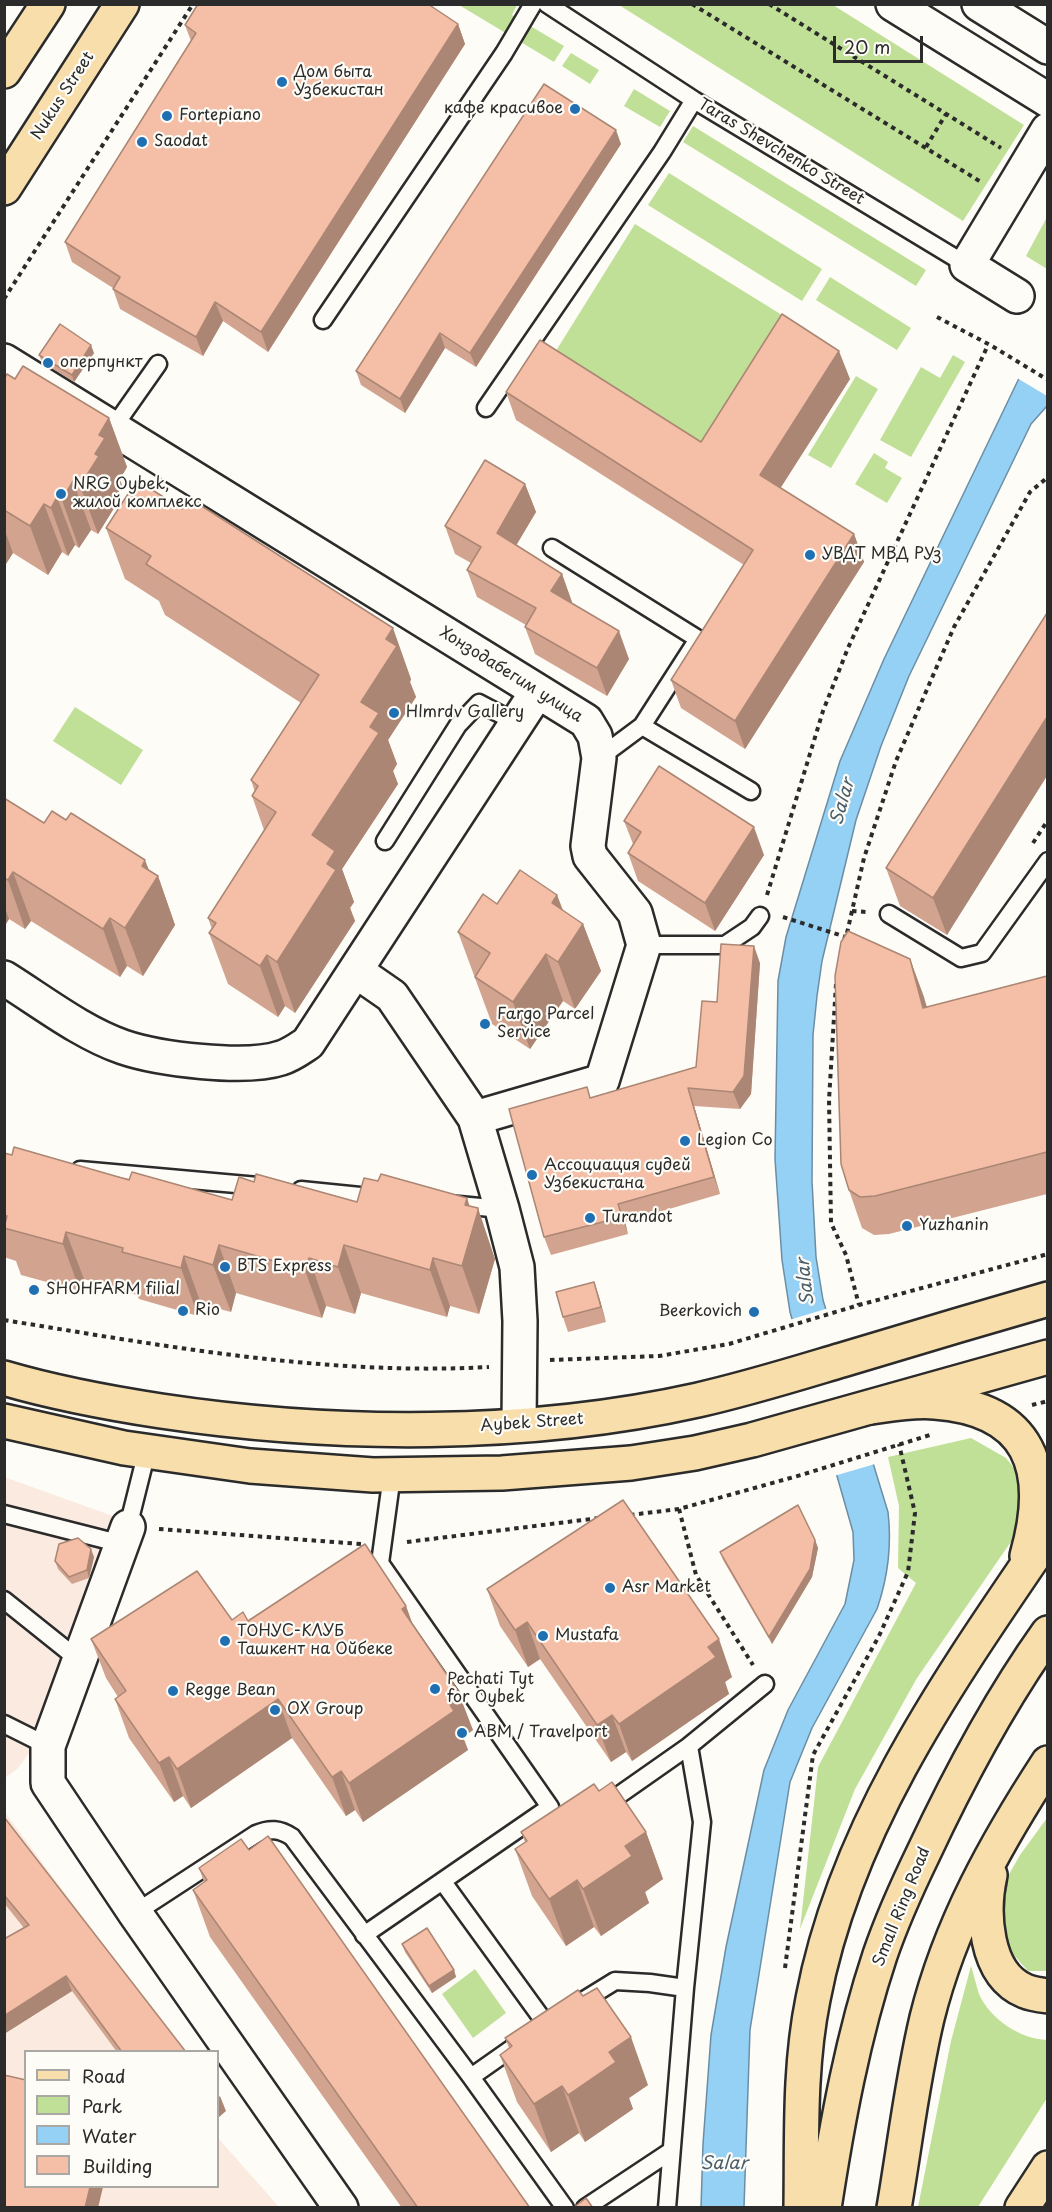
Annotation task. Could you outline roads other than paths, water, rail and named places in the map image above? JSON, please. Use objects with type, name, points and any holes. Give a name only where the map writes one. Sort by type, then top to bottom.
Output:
[{"type":"main road","points":[[4,71],[48,4]]},
{"type":"main road","name":"Nukus Street","points":[[4,188],[122,4]]},
{"type":"main road","name":"Aybek Street","points":[[4,1378],[130,1406],[253,1423],[372,1429],[561,1422],[639,1412],[716,1396],[1047,1299]]},
{"type":"main road","points":[[4,1421],[61,1435],[147,1451],[260,1467],[311,1472],[392,1475],[502,1473],[631,1463],[695,1453],[808,1425],[1047,1357]]},
{"type":"main road","points":[[871,1407],[901,1402],[932,1401],[972,1408],[1006,1421],[1031,1446],[1042,1476],[1044,1505],[1032,1545],[1000,1605]]},
{"type":"main road","points":[[801,2208],[802,2080],[806,2039],[821,1961],[831,1926],[864,1840],[904,1758],[958,1667],[1047,1535]]},
{"type":"main road","name":"Small Ring Road","points":[[824,2208],[850,2065],[872,1980],[890,1928],[968,1761],[1012,1685],[1047,1633]]},
{"type":"main road","points":[[894,2208],[913,2090],[933,1999],[959,1923],[972,1892],[996,1847],[1047,1763]]},
{"type":"main road","points":[[996,1847],[988,1884],[985,1917],[992,1951],[1007,1978],[1023,1990],[1047,1996]]},
{"type":"main road","points":[[1022,2208],[1047,2168]]},
{"type":"street","points":[[893,4],[1047,100]]},
{"type":"street","points":[[979,4],[1047,47]]},
{"type":"street","points":[[967,265],[1047,130]]},
{"type":"street","name":"Taras Shevchenko Street","points":[[967,265],[1017,296]]},
{"type":"street","name":"Хонзодабегим улица","points":[[11,372],[113,428],[586,721],[595,736],[599,758],[588,846],[590,856],[635,913],[644,945]]},
{"type":"street","points":[[4,978],[92,1033],[123,1047],[204,1062],[260,1063],[295,1053],[308,1043],[537,692]]},
{"type":"street","points":[[475,1118],[602,1081],[644,945]]},
{"type":"street","points":[[356,971],[392,996],[475,1118],[517,1267],[519,1425]]},
{"type":"street","points":[[125,1535],[48,1746],[48,1783],[135,1913],[341,2208]]},
{"type":"lane","points":[[324,320],[504,53],[533,4]]},
{"type":"lane","name":"Taras Shevchenko Street","points":[[547,4],[694,100],[967,265]]},
{"type":"lane","points":[[486,408],[662,152],[694,100]]},
{"type":"lane","points":[[113,428],[158,364]]},
{"type":"lane","points":[[552,548],[698,639],[642,726],[599,758]]},
{"type":"lane","points":[[385,841],[458,725],[479,703],[517,723]]},
{"type":"lane","points":[[642,726],[751,791]]},
{"type":"lane","points":[[889,914],[961,958],[982,953],[1047,861]]},
{"type":"lane","points":[[644,945],[725,945],[752,927],[760,916]]},
{"type":"lane","points":[[64,1168],[396,1199]]},
{"type":"lane","points":[[431,1202],[502,1209]]},
{"type":"lane","points":[[4,1514],[125,1535],[147,1451]]},
{"type":"lane","points":[[392,1475],[380,1563],[550,1808]]},
{"type":"lane","points":[[362,1575],[380,1563]]},
{"type":"lane","points":[[4,1600],[79,1660]]},
{"type":"lane","points":[[364,1935],[550,1808],[612,1800],[689,1746],[765,1684]]},
{"type":"lane","points":[[4,1724],[48,1746]]},
{"type":"lane","points":[[667,2208],[685,1988],[702,1822],[689,1746]]},
{"type":"lane","points":[[135,1913],[256,1834],[274,1829],[292,1837],[471,2077],[565,2208]]},
{"type":"lane","points":[[443,1882],[536,2031]]},
{"type":"lane","points":[[471,2077],[536,2031],[615,1981],[685,1988]]},
{"type":"lane","points":[[585,2208],[671,2151]]},
{"type":"water","name":"Salar","points":[[1047,320],[1047,406],[1031,424],[909,676],[881,746],[856,820],[822,961],[813,1035],[812,1181],[816,1257],[823,1300],[888,1512],[890,1537],[888,1561],[877,1609],[812,1728],[790,1782],[750,2030],[744,2207],[701,2208],[711,2035],[726,1947],[764,1770],[788,1710],[845,1604],[854,1560],[853,1532],[790,1312],[782,1260],[775,1159],[778,981],[786,937],[840,761],[884,659]]},
{"type":"place","name":"Дом быта Узбекистан","points":[[282,82]]},
{"type":"place","name":"кафе красивое","points":[[575,109]]},
{"type":"place","name":"Fortepiano","points":[[167,116]]},
{"type":"place","name":"Saodat","points":[[142,142]]},
{"type":"place","name":"оперпункт","points":[[48,363]]},
{"type":"place","name":"NRG Oybek, жилой комплекс","points":[[61,494]]},
{"type":"place","name":"УВДТ МВД РУз","points":[[810,555]]},
{"type":"place","name":"Hlmrdv Gallery","points":[[394,713]]},
{"type":"place","name":"Fargo Parcel Service","points":[[485,1024]]},
{"type":"place","name":"Legion Co","points":[[685,1141]]},
{"type":"place","name":"Ассоциация судей Узбекистана","points":[[532,1175]]},
{"type":"place","name":"Turandot","points":[[590,1218]]},
{"type":"place","name":"Yuzhanin","points":[[907,1226]]},
{"type":"place","name":"BTS Express","points":[[225,1267]]},
{"type":"place","name":"SHOHFARM filial","points":[[34,1290]]},
{"type":"place","name":"Rio","points":[[183,1311]]},
{"type":"place","name":"Beerkovich","points":[[754,1312]]},
{"type":"place","name":"Asr Market","points":[[610,1588]]},
{"type":"place","name":"Mustafa","points":[[543,1636]]},
{"type":"place","name":"ТОНУС-КЛУБ Ташкент на Ойбеке","points":[[225,1641]]},
{"type":"place","name":"Pechati Tyt for Oybek","points":[[435,1689]]},
{"type":"place","name":"Regge Bean","points":[[173,1691]]},
{"type":"place","name":"OX Group","points":[[275,1710]]},
{"type":"place","name":"ABM / Travelport","points":[[462,1733]]}]
